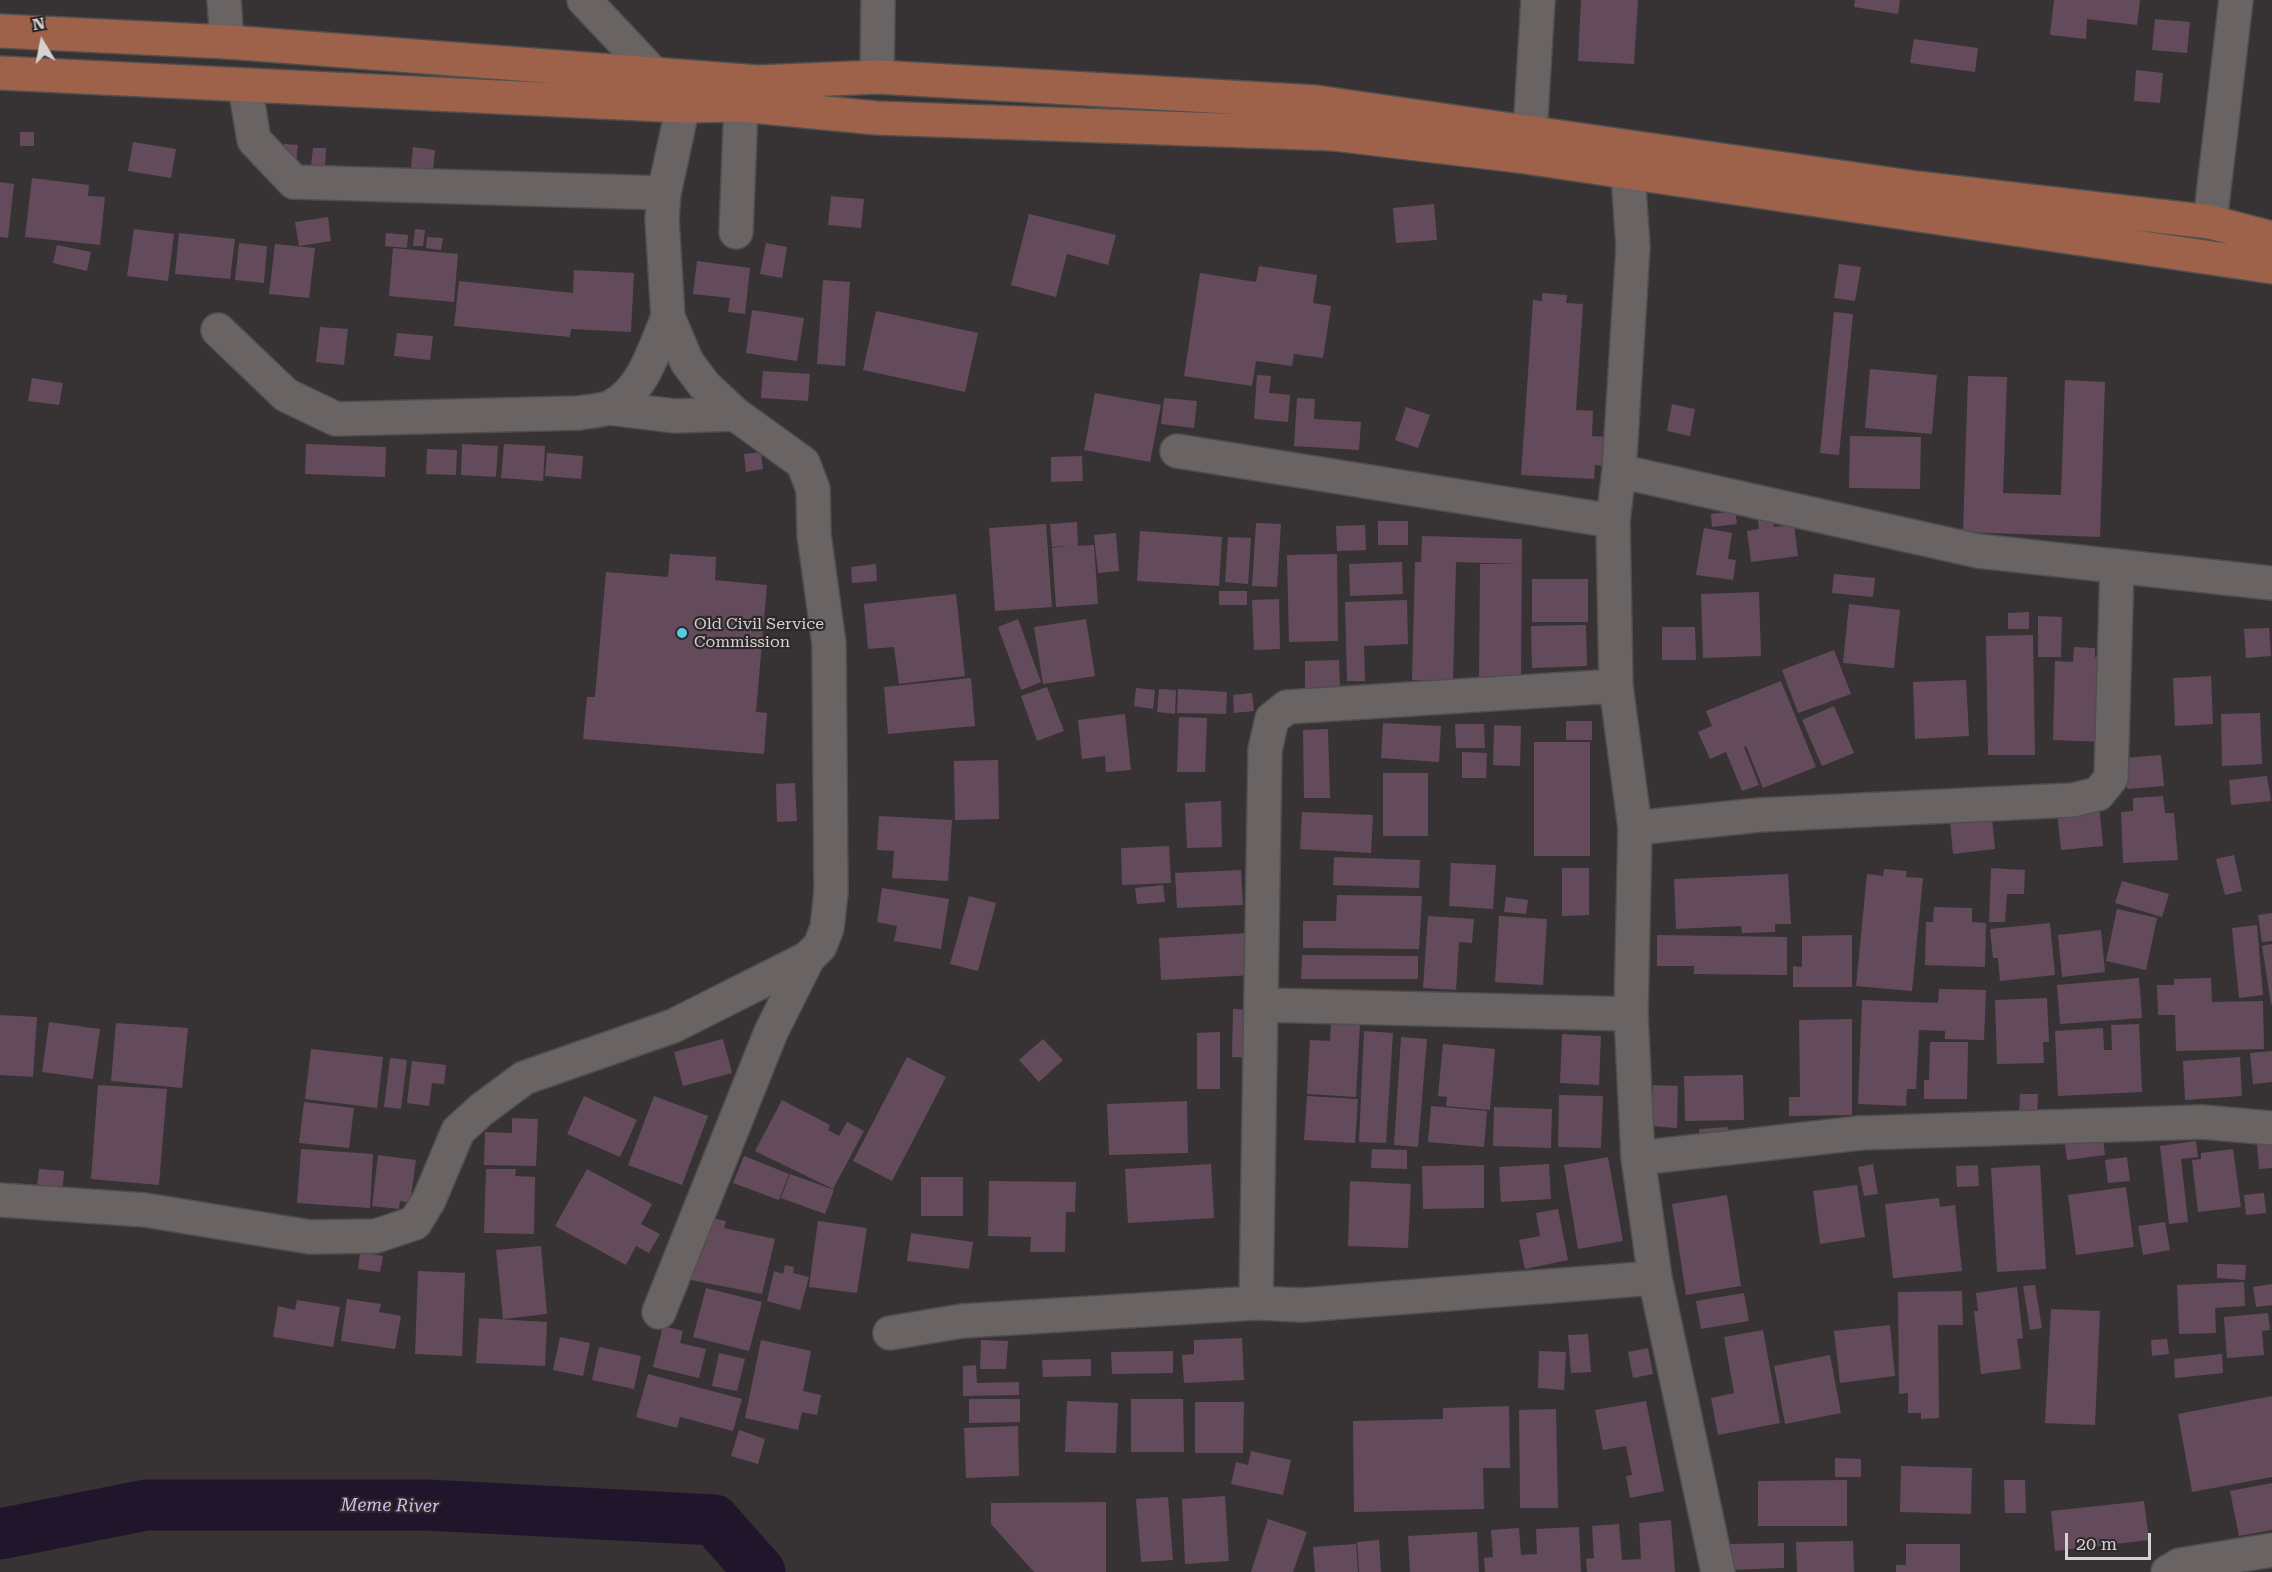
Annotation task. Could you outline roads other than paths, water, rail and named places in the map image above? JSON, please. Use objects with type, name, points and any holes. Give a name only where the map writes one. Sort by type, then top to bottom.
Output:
[{"type":"main road","points":[[0,31],[227,42],[758,82],[877,77],[1316,102],[1917,188],[2210,222],[2272,238]]},
{"type":"main road","points":[[0,73],[683,106],[741,105],[877,118],[1335,134],[1518,156],[2272,267]]},
{"type":"street","points":[[224,0],[227,42]]},
{"type":"street","points":[[584,0],[653,73]]},
{"type":"street","points":[[877,77],[878,0]]},
{"type":"street","points":[[1530,133],[1538,0]]},
{"type":"street","points":[[2210,222],[2236,0]]},
{"type":"street","points":[[245,86],[254,140],[294,182],[664,193]]},
{"type":"street","points":[[736,232],[741,105]]},
{"type":"street","points":[[0,1200],[145,1210],[310,1237],[376,1236],[415,1223],[429,1200],[458,1131],[481,1110],[524,1078],[673,1026],[807,958],[820,946],[827,928],[831,892],[829,644],[814,535],[813,489],[803,463],[735,414],[705,386],[687,362],[668,317],[662,219],[664,193],[683,106]]},
{"type":"street","points":[[1628,174],[1633,247],[1619,471],[1613,521],[1616,686],[1635,828],[1632,1014],[1638,1158],[1656,1278],[1718,1572]]},
{"type":"street","points":[[609,408],[626,398],[639,383],[668,317]]},
{"type":"street","points":[[218,330],[286,395],[336,419],[579,413],[609,408],[675,416],[735,414]]},
{"type":"street","points":[[1177,451],[1613,521]]},
{"type":"street","points":[[1619,471],[1978,551],[2272,583]]},
{"type":"street","points":[[1635,828],[1759,814],[2073,800],[2098,794],[2111,778],[2117,566]]},
{"type":"street","points":[[1256,1303],[1263,1005],[1265,750],[1272,719],[1287,706],[1616,686]]},
{"type":"street","points":[[660,1312],[771,1032],[807,958]]},
{"type":"street","points":[[1263,1005],[1632,1014]]},
{"type":"street","points":[[1638,1158],[1860,1132],[2202,1122],[2272,1128]]},
{"type":"street","points":[[891,1333],[962,1321],[1256,1303],[1302,1305],[1656,1278]]},
{"type":"street","points":[[2169,1572],[2180,1565],[2272,1550]]},
{"type":"waterway","name":"Meme River","points":[[0,1534],[146,1505],[428,1505],[714,1520],[760,1572]]},
{"type":"place","name":"Old Civil Service Commission","points":[[682,633]]}]
